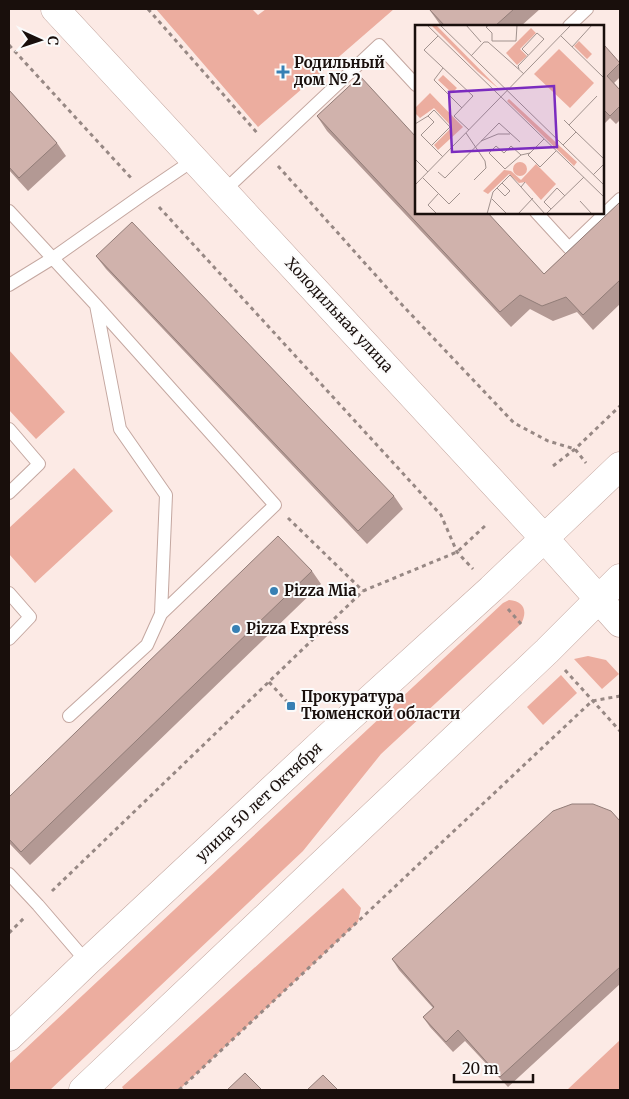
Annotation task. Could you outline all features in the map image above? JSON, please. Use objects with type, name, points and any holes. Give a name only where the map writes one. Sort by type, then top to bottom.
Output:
[{"type":"main road","name":"Холодильная улица","points":[[55,9],[544,538],[620,623]]},
{"type":"main road","name":"улица 50 лет Октября","points":[[9,1036],[326,739],[491,589],[620,466]]},
{"type":"main road","points":[[83,1090],[547,651],[620,578]]},
{"type":"lane","points":[[570,25],[587,9]]},
{"type":"lane","points":[[224,191],[379,45],[415,84]]},
{"type":"lane","points":[[9,285],[53,258],[195,159]]},
{"type":"lane","points":[[538,214],[569,248],[620,199]]},
{"type":"lane","points":[[9,211],[275,505],[161,614]]},
{"type":"lane","points":[[69,716],[147,645],[161,614],[166,495],[120,429],[96,305]]},
{"type":"lane","points":[[9,429],[39,464],[9,493]]},
{"type":"lane","points":[[9,593],[30,617],[9,638]]},
{"type":"lane","points":[[9,874],[87,962]]},
{"type":"path","points":[[148,9],[261,137],[265,152],[406,308],[514,423],[548,441],[574,448],[588,466]]},
{"type":"path","points":[[9,45],[441,514],[457,552],[473,569]]},
{"type":"path","points":[[553,466],[620,406]]},
{"type":"path","points":[[275,505],[362,591]]},
{"type":"path","points":[[9,933],[362,591],[457,552],[486,524]]},
{"type":"path","points":[[503,603],[521,624]]},
{"type":"path","points":[[562,667],[620,731]]},
{"type":"path","points":[[269,682],[291,706]]},
{"type":"path","points":[[179,1090],[592,701],[620,696]]},
{"type":"shaded area","name":"Родильный дом № 2","points":[[156,9],[252,9],[258,15],[266,9],[394,9],[258,127]]},
{"type":"shaded area","points":[[9,350],[65,412],[36,439],[9,410]]},
{"type":"shaded area","points":[[74,468],[113,511],[35,583],[9,554],[9,528]]},
{"type":"shaded area","points":[[509,600],[518,602],[523,608],[524,615],[521,624],[381,754],[303,851],[50,1090],[9,1090],[9,1064],[503,603]]},
{"type":"shaded area","points":[[588,656],[606,660],[619,674],[602,689],[574,659]]},
{"type":"shaded area","points":[[561,675],[577,693],[543,725],[527,707]]},
{"type":"shaded area","points":[[343,888],[361,908],[358,922],[179,1090],[124,1090],[122,1087]]},
{"type":"shaded area","points":[[620,1040],[620,1090],[567,1090]]},
{"type":"building","points":[[429,9],[514,9],[496,25],[444,25]]},
{"type":"building","points":[[604,47],[620,63],[607,76],[620,90],[620,106],[610,116],[604,110]]},
{"type":"building","points":[[360,76],[415,136],[415,214],[489,214],[544,274],[620,202],[620,280],[583,315],[566,297],[542,306],[520,295],[500,312],[317,116]]},
{"type":"building","points":[[9,90],[57,143],[19,178],[9,167]]},
{"type":"building","points":[[132,222],[394,496],[358,531],[96,256]]},
{"type":"building","points":[[278,536],[312,571],[21,852],[9,839],[9,797]]},
{"type":"building","points":[[572,804],[593,804],[611,811],[620,821],[620,967],[500,1077],[458,1030],[446,1042],[423,1017],[434,1007],[392,959],[553,811]]},
{"type":"building","points":[[245,1073],[262,1090],[227,1090]]},
{"type":"building","points":[[323,1075],[338,1090],[307,1090]]},
{"type":"place","name":"Родильный дом № 2","points":[[283,72]]},
{"type":"place","name":"Pizza Mia","points":[[274,591]]},
{"type":"place","name":"Pizza Express","points":[[236,629]]},
{"type":"place","name":"Прокуратура Тюменской области","points":[[291,706]]}]
